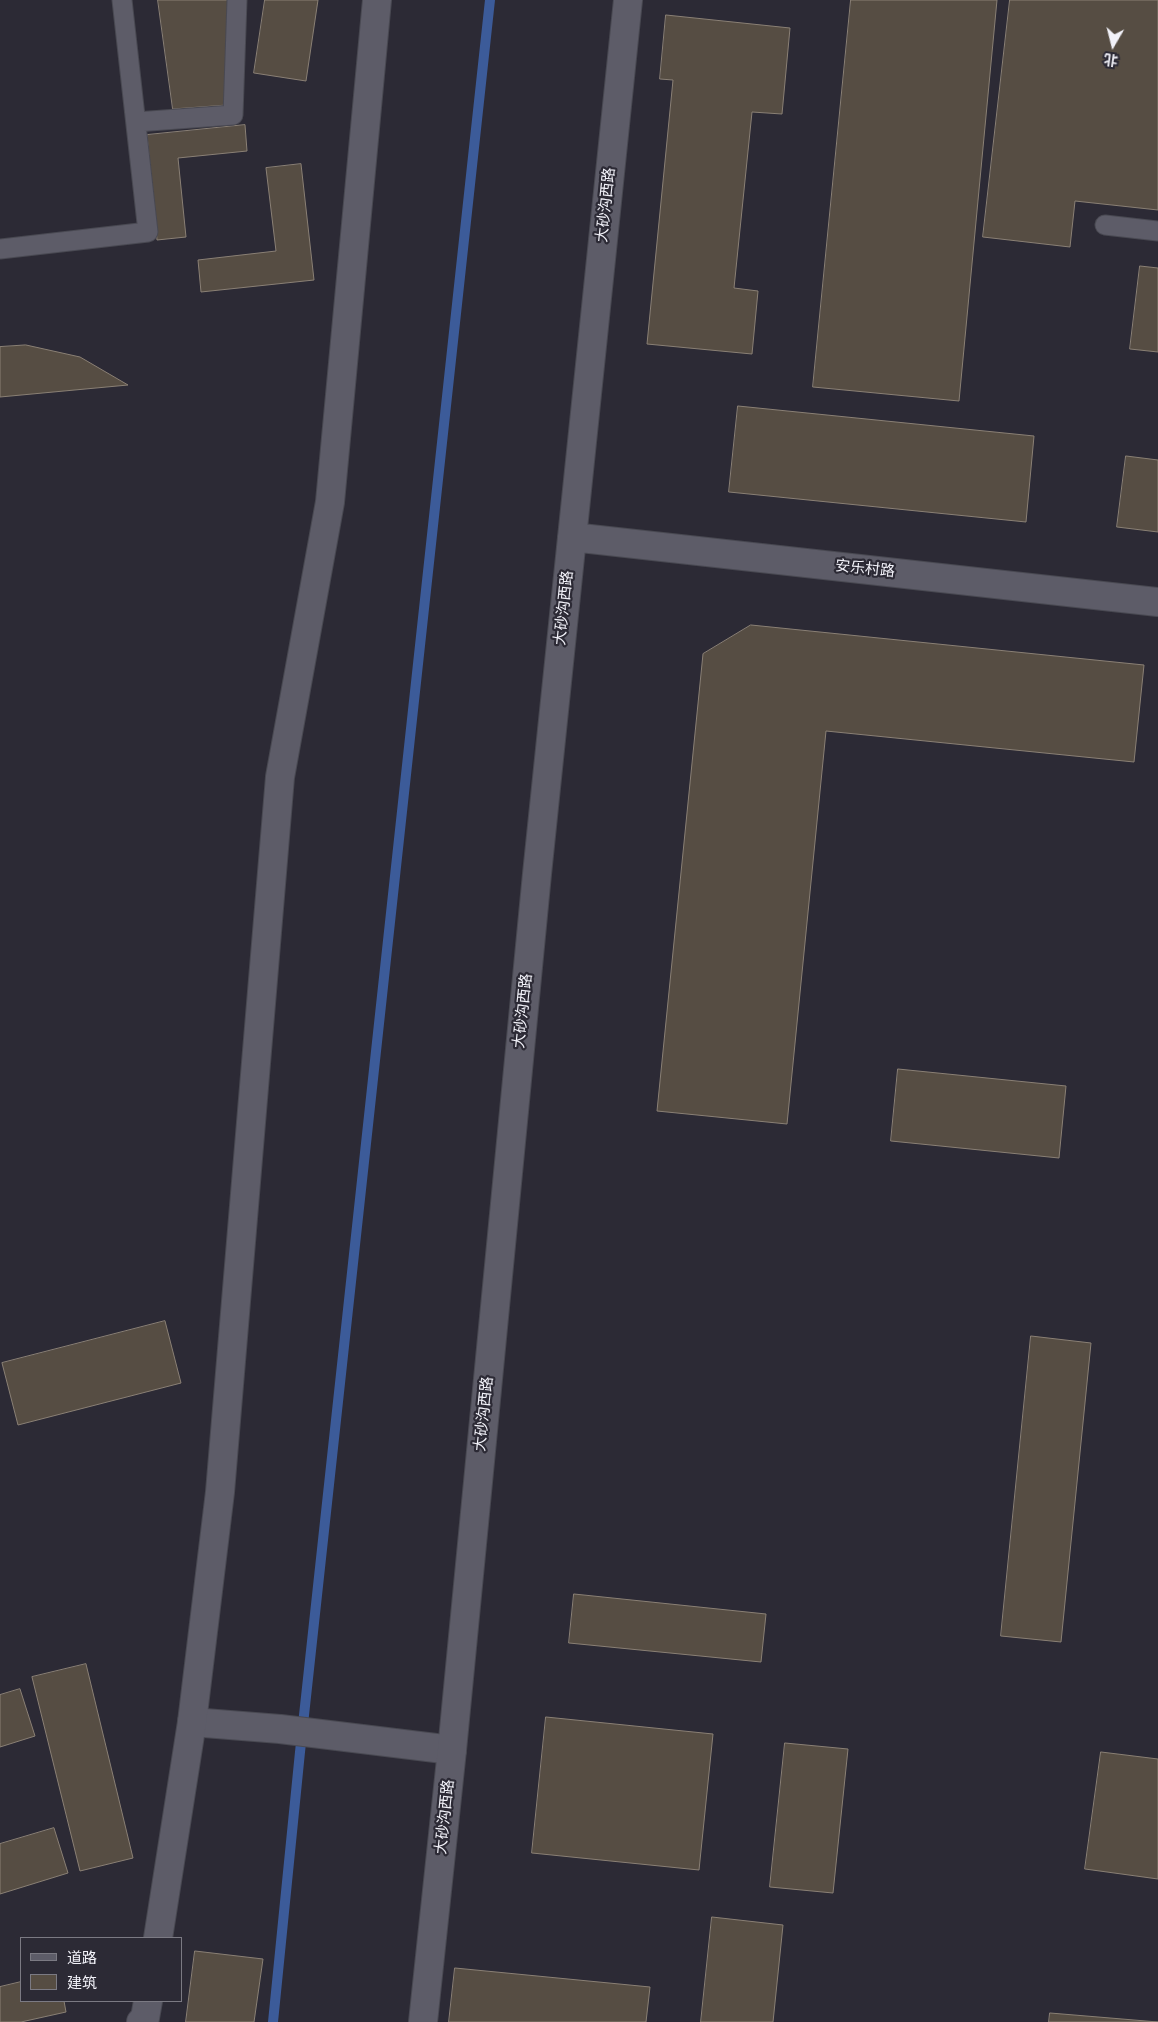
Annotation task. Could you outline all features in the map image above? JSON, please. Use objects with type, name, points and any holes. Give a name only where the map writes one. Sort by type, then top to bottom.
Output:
[{"type":"street","points":[[158,1937],[192,1722],[220,1492],[280,777],[330,502],[377,0]]},
{"type":"street","name":"大砂沟西路","points":[[423,2022],[452,1750],[536,884],[628,0]]},
{"type":"street","name":"安乐村路","points":[[572,537],[1158,602]]},
{"type":"street","points":[[192,1722],[280,1729],[452,1750]]},
{"type":"street","points":[[141,2022],[145,2018],[148,2002]]},
{"type":"lane","points":[[0,250],[148,232],[122,0]]},
{"type":"lane","points":[[136,122],[233,115],[237,0]]},
{"type":"lane","points":[[1105,225],[1158,231]]},
{"type":"building","points":[[158,0],[229,0],[227,105],[173,109]]},
{"type":"building","points":[[265,0],[318,0],[306,81],[254,73]]},
{"type":"building","points":[[851,0],[997,0],[959,401],[813,387]]},
{"type":"building","points":[[1010,0],[1158,0],[1158,210],[1075,201],[1070,247],[983,237]]},
{"type":"building","points":[[666,15],[790,28],[782,114],[752,112],[734,288],[758,291],[752,354],[647,344],[673,80],[660,79]]},
{"type":"building","points":[[245,125],[247,151],[178,158],[186,237],[157,240],[147,135]]},
{"type":"building","points":[[301,164],[314,280],[201,292],[198,260],[276,251],[266,168]]},
{"type":"building","points":[[1140,266],[1158,268],[1158,352],[1130,349]]},
{"type":"building","points":[[26,345],[80,357],[128,385],[0,397],[0,347]]},
{"type":"building","points":[[738,406],[1034,436],[1026,522],[729,492]]},
{"type":"building","points":[[1126,456],[1158,460],[1158,532],[1117,527]]},
{"type":"building","points":[[751,625],[1144,665],[1134,762],[826,731],[787,1124],[657,1111],[703,654]]},
{"type":"building","points":[[898,1069],[1066,1086],[1059,1158],[891,1141]]},
{"type":"building","points":[[165,1321],[181,1383],[18,1425],[2,1363]]},
{"type":"building","points":[[1031,1336],[1091,1343],[1061,1642],[1001,1636]]},
{"type":"building","points":[[574,1594],[766,1614],[761,1662],[569,1643]]},
{"type":"building","points":[[86,1664],[133,1858],[80,1871],[32,1677]]},
{"type":"building","points":[[20,1689],[35,1736],[0,1747],[0,1695]]},
{"type":"building","points":[[546,1717],[713,1734],[699,1870],[532,1853]]},
{"type":"building","points":[[785,1743],[848,1749],[833,1893],[770,1887]]},
{"type":"building","points":[[1101,1752],[1158,1759],[1158,1879],[1085,1869]]},
{"type":"building","points":[[54,1828],[68,1873],[0,1894],[0,1844]]},
{"type":"building","points":[[712,1917],[783,1925],[773,2022],[701,2022]]},
{"type":"building","points":[[195,1951],[263,1959],[254,2022],[186,2022]]},
{"type":"building","points":[[455,1968],[650,1987],[646,2022],[449,2022]]},
{"type":"building","points":[[20,1982],[20,2002],[64,2002],[66,2012],[21,2022],[0,2022],[0,1987]]},
{"type":"building","points":[[1050,2013],[1158,2022],[1049,2022]]},
{"type":"waterway","points":[[273,2022],[300,1752],[490,0]]}]
